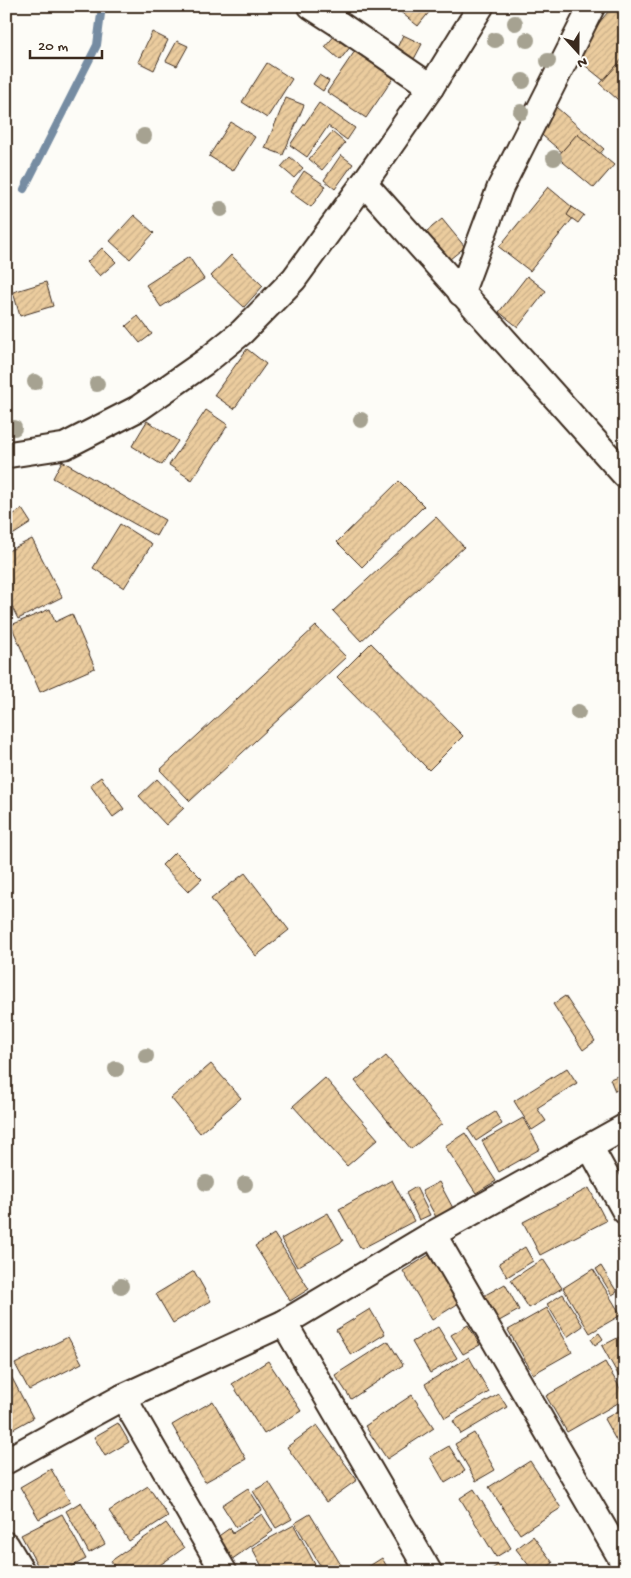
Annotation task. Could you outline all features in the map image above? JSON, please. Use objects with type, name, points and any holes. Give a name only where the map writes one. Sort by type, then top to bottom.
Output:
[{"type":"street","points":[[310,6],[431,87]]},
{"type":"street","points":[[6,455],[66,446],[140,408],[205,362],[242,332],[294,279],[364,184],[431,87],[481,6]]},
{"type":"street","points":[[461,293],[500,188],[592,6]]},
{"type":"street","points":[[364,184],[625,476]]},
{"type":"street","points":[[6,1461],[123,1397],[284,1323],[433,1234],[625,1127]]},
{"type":"street","points":[[590,1147],[625,1211]]},
{"type":"street","points":[[433,1234],[625,1565]]},
{"type":"street","points":[[284,1323],[429,1572]]},
{"type":"street","points":[[123,1397],[224,1572]]},
{"type":"street","points":[[6,1545],[22,1572]]},
{"type":"building","points":[[393,6],[434,6],[418,26]]},
{"type":"building","points":[[613,6],[625,6],[625,95],[623,96],[572,55]]},
{"type":"building","points":[[152,32],[168,40],[154,70],[138,62]]},
{"type":"building","points":[[336,34],[351,46],[340,60],[325,47]]},
{"type":"building","points":[[403,35],[422,44],[414,59],[396,50]]},
{"type":"building","points":[[177,41],[188,46],[177,66],[166,61]]},
{"type":"building","points":[[357,48],[396,74],[366,118],[327,92]]},
{"type":"building","points":[[625,56],[625,106],[600,84]]},
{"type":"building","points":[[267,63],[292,79],[267,118],[242,102]]},
{"type":"building","points":[[319,75],[329,81],[323,91],[313,84]]},
{"type":"building","points":[[286,98],[304,105],[283,155],[265,148]]},
{"type":"building","points":[[319,103],[355,128],[347,140],[328,126],[307,157],[290,145]]},
{"type":"building","points":[[556,107],[604,149],[584,171],[536,130]]},
{"type":"building","points":[[231,122],[255,137],[233,171],[209,156]]},
{"type":"building","points":[[332,132],[345,143],[322,170],[309,159]]},
{"type":"building","points":[[577,134],[614,165],[594,188],[557,157]]},
{"type":"building","points":[[341,155],[353,164],[335,189],[324,180]]},
{"type":"building","points":[[290,157],[303,168],[294,178],[281,167]]},
{"type":"building","points":[[304,171],[326,186],[311,207],[290,192]]},
{"type":"building","points":[[548,187],[578,212],[530,271],[499,247]]},
{"type":"building","points":[[572,207],[584,215],[578,223],[567,215]]},
{"type":"building","points":[[134,215],[154,233],[130,259],[110,241]]},
{"type":"building","points":[[442,219],[465,247],[445,263],[422,235]]},
{"type":"building","points":[[102,248],[116,262],[100,276],[87,262]]},
{"type":"building","points":[[231,255],[263,286],[244,307],[211,276]]},
{"type":"building","points":[[189,257],[204,279],[161,307],[146,285]]},
{"type":"building","points":[[527,276],[546,291],[518,327],[499,312]]},
{"type":"building","points":[[46,282],[53,306],[20,316],[13,292]]},
{"type":"building","points":[[138,316],[152,334],[140,343],[126,326]]},
{"type":"building","points":[[247,349],[266,364],[234,409],[214,395]]},
{"type":"building","points":[[206,410],[228,425],[192,480],[169,465]]},
{"type":"building","points":[[147,421],[178,441],[162,465],[132,446]]},
{"type":"building","points":[[62,461],[165,520],[156,536],[53,478]]},
{"type":"building","points":[[399,481],[424,506],[362,567],[337,542]]},
{"type":"building","points":[[22,509],[31,523],[11,536],[6,529],[6,519]]},
{"type":"building","points":[[436,517],[464,547],[361,641],[333,611]]},
{"type":"building","points":[[120,524],[152,544],[124,588],[93,568]]},
{"type":"building","points":[[32,539],[62,597],[18,619],[6,595],[6,552]]},
{"type":"building","points":[[50,609],[55,622],[72,614],[95,668],[40,692],[11,625]]},
{"type":"building","points":[[316,626],[346,657],[190,801],[160,770]]},
{"type":"building","points":[[371,643],[463,736],[429,770],[337,677]]},
{"type":"building","points":[[101,777],[124,809],[113,817],[90,785]]},
{"type":"building","points":[[157,779],[184,808],[166,825],[139,796]]},
{"type":"building","points":[[175,852],[202,879],[188,892],[162,865]]},
{"type":"building","points":[[245,873],[289,930],[256,956],[211,899]]},
{"type":"building","points":[[565,996],[595,1041],[583,1050],[553,1004]]},
{"type":"building","points":[[386,1056],[442,1124],[411,1149],[355,1081]]},
{"type":"building","points":[[211,1064],[241,1098],[200,1133],[171,1098]]},
{"type":"building","points":[[567,1068],[577,1083],[537,1108],[546,1121],[532,1130],[514,1101]]},
{"type":"building","points":[[625,1073],[625,1087],[615,1091],[610,1079]]},
{"type":"building","points":[[325,1078],[378,1139],[347,1166],[293,1106]]},
{"type":"building","points":[[495,1112],[502,1124],[476,1141],[468,1129]]},
{"type":"building","points":[[523,1118],[540,1149],[499,1172],[482,1141]]},
{"type":"building","points":[[465,1133],[496,1181],[476,1193],[445,1146]]},
{"type":"building","points":[[392,1180],[414,1221],[361,1249],[339,1209]]},
{"type":"building","points":[[439,1182],[454,1210],[437,1219],[422,1191]]},
{"type":"building","points":[[416,1187],[430,1215],[419,1220],[406,1193]]},
{"type":"building","points":[[589,1188],[606,1221],[540,1255],[523,1222]]},
{"type":"building","points":[[328,1213],[343,1241],[297,1267],[281,1239]]},
{"type":"building","points":[[274,1234],[309,1289],[290,1301],[255,1246]]},
{"type":"building","points":[[525,1247],[533,1261],[507,1277],[499,1263]]},
{"type":"building","points":[[429,1255],[459,1303],[432,1320],[403,1271]]},
{"type":"building","points":[[543,1259],[562,1288],[529,1308],[511,1280]]},
{"type":"building","points":[[601,1266],[617,1292],[612,1295],[596,1269]]},
{"type":"building","points":[[593,1269],[621,1315],[590,1333],[563,1288]]},
{"type":"building","points":[[194,1271],[211,1301],[173,1323],[156,1294]]},
{"type":"building","points":[[505,1284],[519,1310],[492,1325],[478,1299]]},
{"type":"building","points":[[563,1294],[583,1326],[567,1337],[547,1304]]},
{"type":"building","points":[[547,1308],[572,1352],[533,1374],[508,1330]]},
{"type":"building","points":[[370,1309],[385,1334],[351,1355],[336,1330]]},
{"type":"building","points":[[468,1325],[480,1345],[463,1354],[451,1335]]},
{"type":"building","points":[[438,1327],[457,1358],[430,1373],[412,1342]]},
{"type":"building","points":[[599,1333],[603,1339],[595,1345],[591,1339]]},
{"type":"building","points":[[625,1334],[625,1387],[602,1346]]},
{"type":"building","points":[[68,1337],[82,1363],[29,1390],[15,1364]]},
{"type":"building","points":[[388,1341],[403,1365],[351,1399],[335,1375]]},
{"type":"building","points":[[469,1357],[489,1392],[445,1418],[425,1384]]},
{"type":"building","points":[[268,1361],[301,1411],[264,1434],[232,1384]]},
{"type":"building","points":[[605,1362],[625,1399],[567,1432],[546,1396]]},
{"type":"building","points":[[12,1378],[33,1418],[6,1433],[6,1381]]},
{"type":"building","points":[[499,1394],[507,1407],[461,1434],[453,1421]]},
{"type":"building","points":[[412,1395],[434,1428],[387,1459],[365,1426]]},
{"type":"building","points":[[213,1401],[246,1459],[205,1482],[172,1425]]},
{"type":"building","points":[[625,1407],[625,1456],[604,1419]]},
{"type":"building","points":[[118,1423],[129,1442],[105,1456],[94,1437]]},
{"type":"building","points":[[317,1425],[357,1480],[326,1502],[287,1447]]},
{"type":"building","points":[[474,1433],[495,1470],[476,1481],[455,1444]]},
{"type":"building","points":[[449,1446],[465,1471],[445,1483],[430,1457]]},
{"type":"building","points":[[530,1461],[561,1508],[520,1534],[489,1487]]},
{"type":"building","points":[[51,1469],[70,1502],[39,1519],[20,1487]]},
{"type":"building","points":[[269,1482],[292,1519],[276,1528],[253,1491]]},
{"type":"building","points":[[148,1486],[168,1516],[129,1541],[109,1511]]},
{"type":"building","points":[[248,1488],[262,1510],[236,1527],[222,1505]]},
{"type":"building","points":[[474,1489],[511,1548],[496,1557],[460,1498]]},
{"type":"building","points":[[81,1502],[105,1544],[89,1553],[66,1511]]},
{"type":"building","points":[[62,1514],[86,1559],[61,1572],[41,1572],[21,1535]]},
{"type":"building","points":[[262,1514],[273,1531],[228,1562],[213,1540],[230,1528],[233,1533]]},
{"type":"building","points":[[310,1514],[341,1565],[329,1572],[324,1572],[295,1523]]},
{"type":"building","points":[[166,1523],[184,1548],[150,1572],[118,1572],[111,1561]]},
{"type":"building","points":[[294,1525],[319,1572],[265,1572],[252,1548]]},
{"type":"building","points":[[533,1536],[553,1563],[541,1572],[534,1572],[516,1549]]},
{"type":"building","points":[[382,1558],[390,1572],[360,1572]]},
{"type":"building","points":[[498,1565],[502,1572],[487,1572]]},
{"type":"building","points":[[111,1567],[114,1572],[104,1572]]},
{"type":"waterway","points":[[24,189],[97,45],[102,6]]}]
